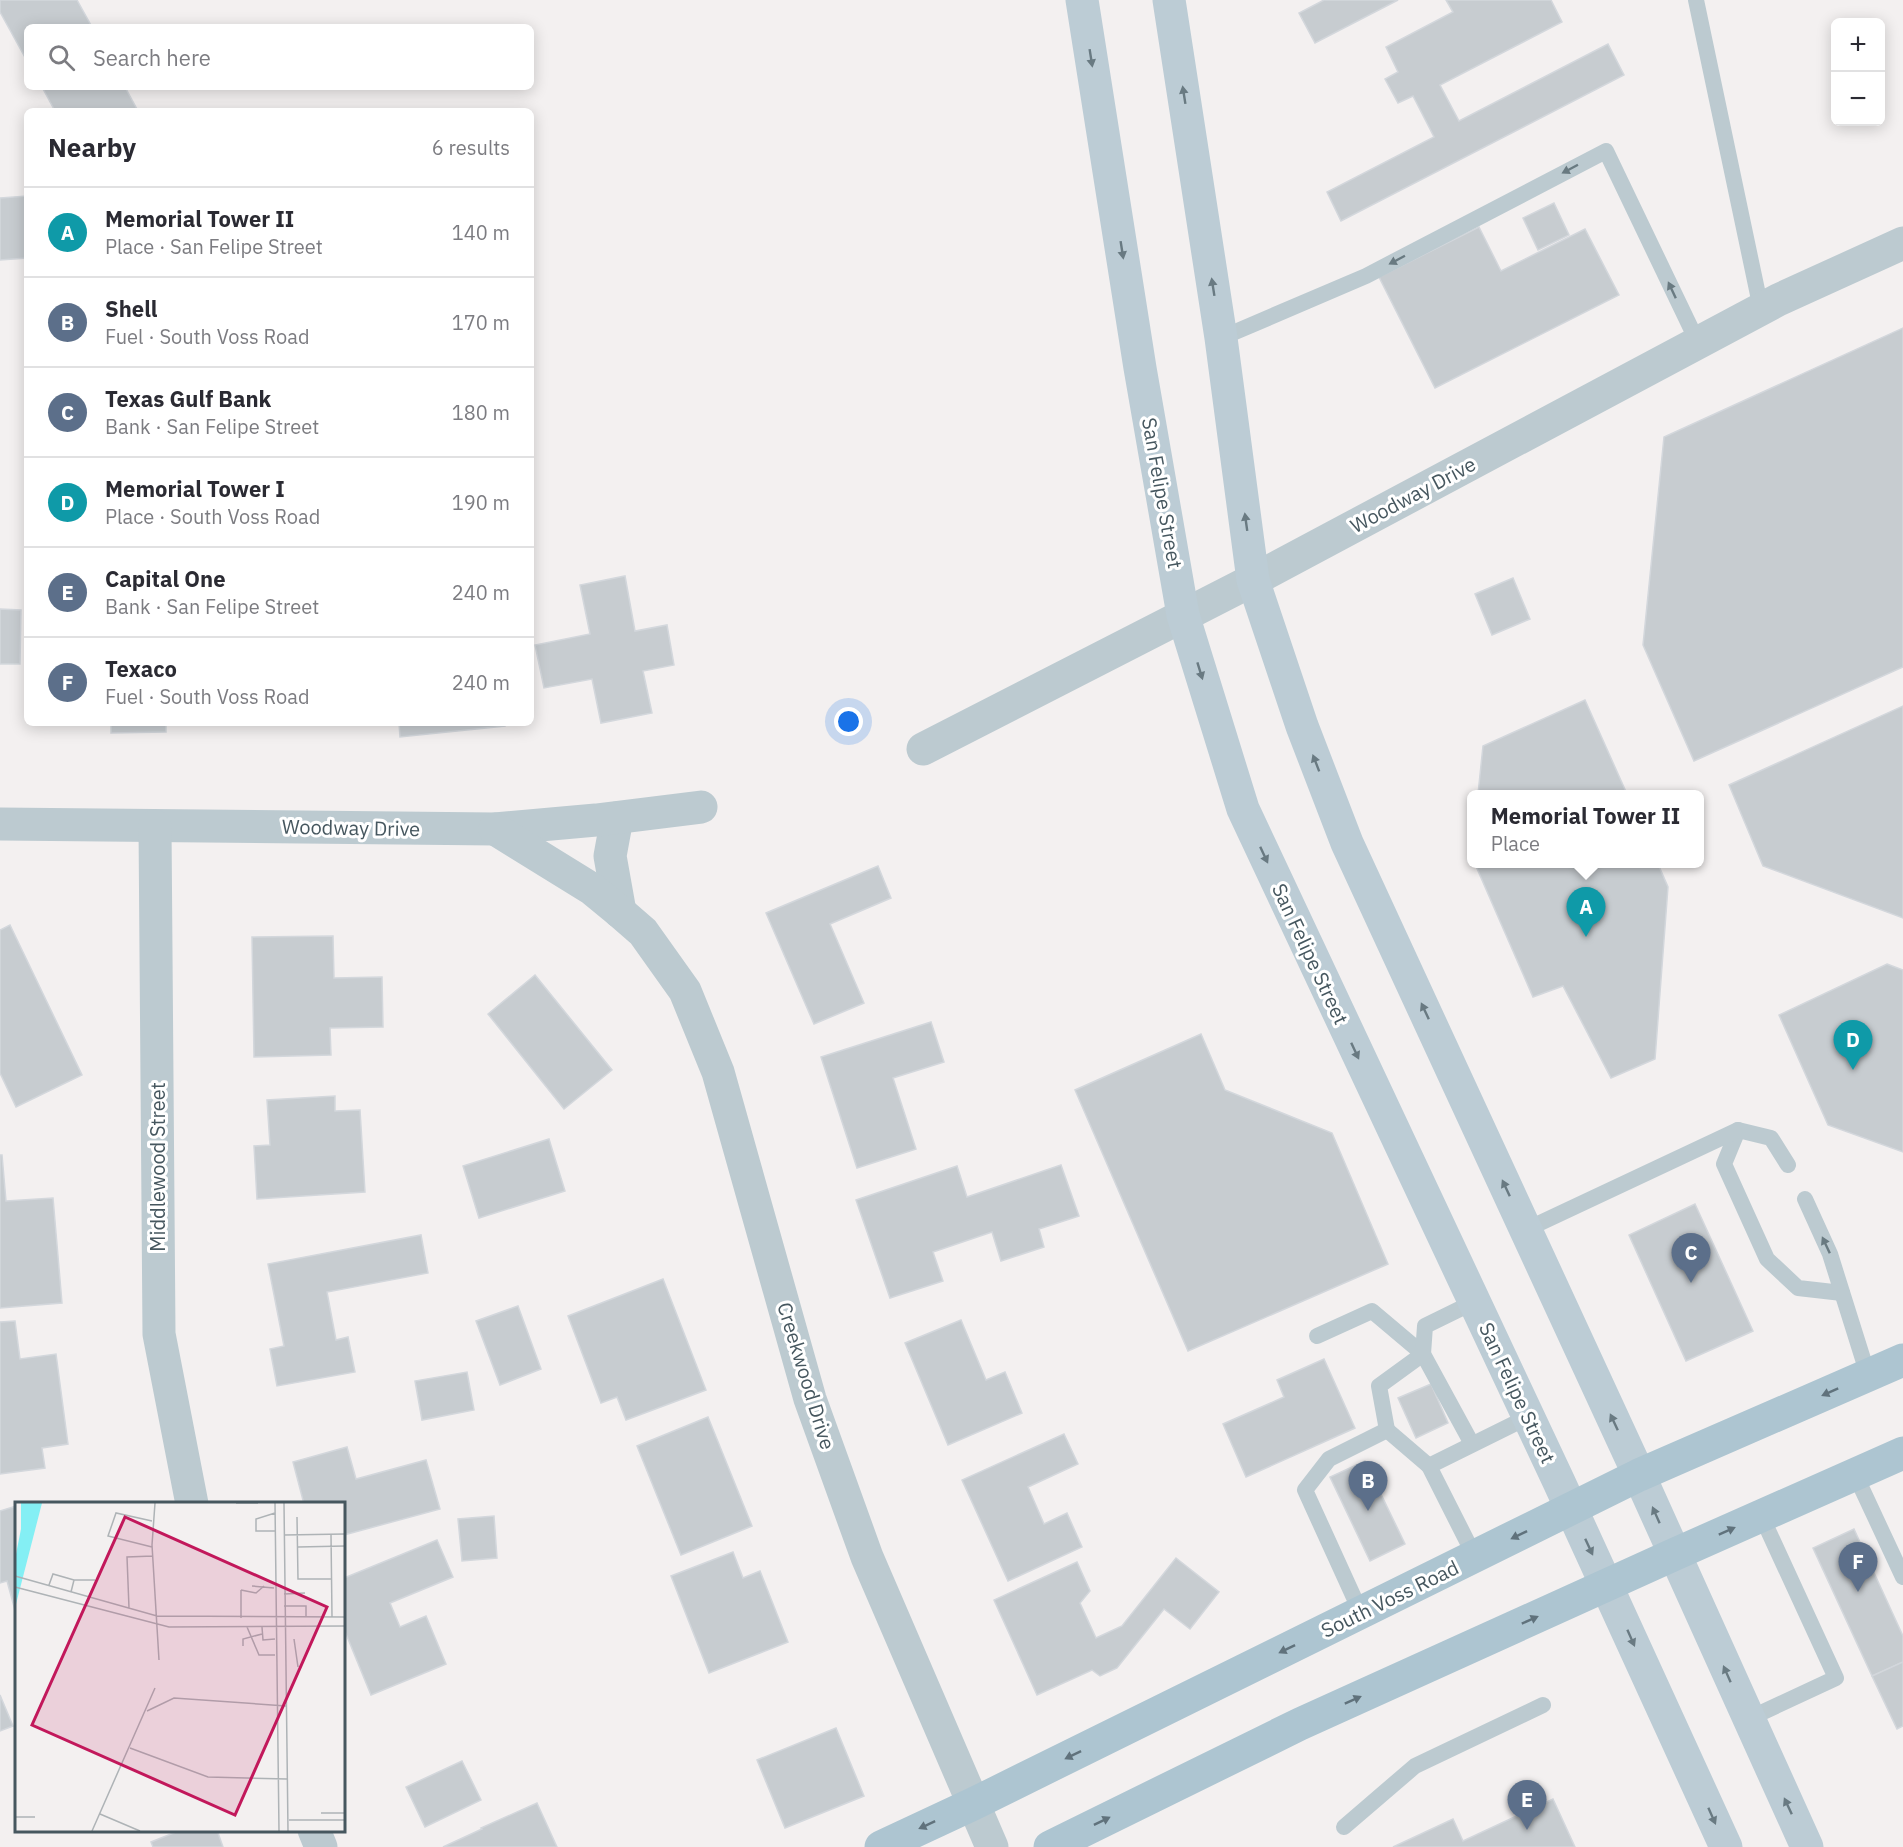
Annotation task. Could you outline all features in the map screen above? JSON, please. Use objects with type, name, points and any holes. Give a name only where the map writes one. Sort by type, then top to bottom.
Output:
[{"type":"main road","name":"San Felipe Street","points":[[1082,0],[1140,368],[1183,615],[1243,809],[1528,1417],[1726,1847]]},
{"type":"main road","points":[[1169,0],[1221,338],[1253,580],[1302,726],[1347,843],[1639,1475],[1673,1555],[1807,1847]]},
{"type":"main road","name":"South Voss Road","points":[[880,1847],[973,1804],[1639,1475],[1903,1360]]},
{"type":"main road","points":[[1050,1847],[1300,1724],[1903,1453]]},
{"type":"street","name":"Woodway Drive","points":[[923,749],[1253,580],[1761,309],[1903,243]]},
{"type":"street","name":"Woodway Drive","points":[[0,824],[495,830],[701,807]]},
{"type":"street","points":[[617,818],[610,856],[620,912]]},
{"type":"street","name":"Middlewood Street","points":[[155,826],[159,1334],[192,1502]]},
{"type":"street","name":"Creekwood Drive","points":[[495,830],[592,889],[620,912],[643,932],[685,991],[718,1072],[810,1399],[867,1557],[992,1847]]},
{"type":"street","points":[[315,1832],[321,1847]]},
{"type":"lane","points":[[1696,0],[1761,309]]},
{"type":"lane","points":[[1221,338],[1366,276],[1606,151],[1698,343]]},
{"type":"lane","points":[[1525,1230],[1738,1130],[1771,1138],[1788,1165]]},
{"type":"lane","points":[[1738,1130],[1724,1164],[1767,1259],[1798,1288],[1842,1293]]},
{"type":"lane","points":[[1804,1199],[1830,1254],[1868,1375]]},
{"type":"lane","points":[[1474,1302],[1425,1326],[1423,1354],[1379,1386],[1387,1430],[1429,1466],[1475,1557]]},
{"type":"lane","points":[[1317,1336],[1372,1311],[1423,1354],[1472,1444]]},
{"type":"lane","points":[[1429,1466],[1528,1417]]},
{"type":"lane","points":[[1361,1613],[1305,1490],[1329,1459],[1387,1430]]},
{"type":"lane","points":[[1855,1474],[1903,1577]]},
{"type":"lane","points":[[1748,1719],[1836,1678],[1761,1515]]},
{"type":"lane","points":[[1344,1827],[1415,1766],[1543,1706]]},
{"type":"building","points":[[0,0],[77,0],[90,24],[24,24],[24,56],[0,12]]},
{"type":"building","points":[[1324,0],[1398,0],[1315,43],[1299,13]]},
{"type":"building","points":[[1446,0],[1551,0],[1562,22],[1440,85],[1459,121],[1608,44],[1624,75],[1341,221],[1327,192],[1434,137],[1413,96],[1398,103],[1385,79],[1398,72],[1386,47],[1453,12]]},
{"type":"building","points":[[44,90],[127,90],[136,108],[53,108]]},
{"type":"building","points":[[24,196],[24,258],[0,260],[0,198]]},
{"type":"building","points":[[1554,203],[1569,235],[1538,250],[1523,218]]},
{"type":"building","points":[[1479,227],[1501,271],[1585,229],[1619,295],[1435,388],[1379,277]]},
{"type":"building","points":[[1903,328],[1903,667],[1694,761],[1643,645],[1664,437]]},
{"type":"building","points":[[625,576],[635,631],[667,625],[674,665],[643,671],[652,713],[601,723],[592,679],[544,688],[535,645],[590,634],[580,585]]},
{"type":"building","points":[[1513,578],[1530,619],[1492,635],[1475,594]]},
{"type":"building","points":[[0,609],[21,610],[20,664],[0,664]]},
{"type":"building","points":[[1585,700],[1625,790],[1478,790],[1483,746]]},
{"type":"building","points":[[1903,706],[1903,918],[1763,866],[1729,785]]},
{"type":"building","points":[[111,726],[166,726],[166,732],[111,733]]},
{"type":"building","points":[[399,726],[505,726],[400,737]]},
{"type":"building","points":[[878,866],[891,898],[830,924],[864,1003],[814,1024],[766,913]]},
{"type":"building","points":[[1477,868],[1660,868],[1668,887],[1655,1059],[1611,1078],[1563,986],[1533,997]]},
{"type":"building","points":[[10,925],[82,1075],[16,1107],[0,1073],[0,930]]},
{"type":"building","points":[[333,936],[334,978],[382,977],[383,1027],[330,1028],[331,1055],[254,1057],[252,937]]},
{"type":"building","points":[[1887,964],[1903,970],[1903,1152],[1828,1125],[1779,1015]]},
{"type":"building","points":[[535,975],[612,1070],[564,1109],[488,1014]]},
{"type":"building","points":[[931,1022],[944,1062],[893,1078],[916,1149],[857,1168],[821,1057]]},
{"type":"building","points":[[1201,1034],[1225,1090],[1332,1133],[1388,1264],[1188,1351],[1075,1090]]},
{"type":"building","points":[[335,1096],[335,1111],[360,1110],[365,1192],[257,1199],[254,1146],[270,1145],[267,1100]]},
{"type":"building","points":[[549,1139],[565,1191],[479,1218],[463,1166]]},
{"type":"building","points":[[0,1155],[2,1155],[6,1201],[53,1198],[62,1303],[0,1308]]},
{"type":"building","points":[[1061,1165],[1079,1216],[1039,1229],[1044,1247],[1001,1261],[992,1232],[933,1252],[943,1281],[890,1298],[856,1200],[957,1166],[967,1197]]},
{"type":"building","points":[[1695,1204],[1753,1331],[1686,1361],[1629,1235]]},
{"type":"building","points":[[421,1235],[428,1273],[327,1292],[336,1340],[348,1337],[355,1372],[277,1386],[270,1349],[284,1346],[268,1264]]},
{"type":"building","points":[[663,1279],[706,1390],[626,1420],[617,1397],[601,1403],[568,1316]]},
{"type":"building","points":[[518,1306],[541,1369],[500,1385],[476,1321]]},
{"type":"building","points":[[961,1320],[986,1380],[1005,1372],[1022,1413],[948,1445],[905,1343]]},
{"type":"building","points":[[15,1321],[20,1359],[56,1354],[68,1444],[42,1448],[45,1468],[0,1474],[0,1322]]},
{"type":"building","points":[[1324,1359],[1355,1428],[1246,1477],[1223,1424],[1284,1397],[1277,1380]]},
{"type":"building","points":[[467,1372],[474,1410],[422,1420],[415,1381]]},
{"type":"building","points":[[1431,1384],[1448,1423],[1416,1438],[1398,1398]]},
{"type":"building","points":[[708,1417],[752,1526],[681,1555],[637,1446]]},
{"type":"building","points":[[1064,1434],[1078,1464],[1028,1487],[1044,1524],[1067,1513],[1082,1547],[1008,1581],[962,1480]]},
{"type":"building","points":[[347,1447],[356,1479],[426,1460],[440,1509],[345,1535],[345,1502],[303,1502],[293,1462]]},
{"type":"building","points":[[1365,1461],[1405,1544],[1370,1561],[1330,1477]]},
{"type":"building","points":[[15,1506],[15,1610],[7,1581],[0,1583],[0,1511]]},
{"type":"building","points":[[494,1516],[497,1558],[462,1561],[458,1519]]},
{"type":"building","points":[[1854,1529],[1903,1636],[1903,1662],[1872,1676],[1813,1548]]},
{"type":"building","points":[[437,1540],[453,1577],[390,1603],[400,1627],[426,1616],[446,1664],[371,1695],[345,1631],[345,1578]]},
{"type":"building","points":[[733,1552],[743,1578],[760,1571],[788,1642],[709,1673],[671,1576]]},
{"type":"building","points":[[1176,1558],[1219,1592],[1190,1629],[1164,1609],[1117,1668],[1100,1676],[1092,1670],[1037,1695],[994,1600],[1077,1562],[1090,1591],[1080,1603],[1096,1638],[1122,1626]]},
{"type":"building","points":[[1903,1662],[1903,1726],[1897,1729],[1872,1676]]},
{"type":"building","points":[[0,1695],[13,1726],[0,1731]]},
{"type":"building","points":[[836,1728],[864,1796],[785,1828],[757,1760]]},
{"type":"building","points":[[462,1761],[481,1800],[425,1827],[406,1787]]},
{"type":"building","points":[[1553,1799],[1575,1847],[1393,1847],[1453,1819],[1463,1841]]},
{"type":"building","points":[[537,1803],[557,1847],[443,1847],[481,1828]]},
{"type":"building","points":[[176,1832],[218,1832],[223,1847],[153,1847],[151,1842]]},
{"type":"place","name":"Memorial Tower II","points":[[1586,937]]},
{"type":"place","name":"Memorial Tower I","points":[[1853,1070]]},
{"type":"place","name":"Texas Gulf Bank","points":[[1691,1283]]},
{"type":"place","name":"Shell","points":[[1368,1511]]},
{"type":"place","name":"Texaco","points":[[1858,1592]]},
{"type":"place","name":"Capital One","points":[[1527,1830]]}]
